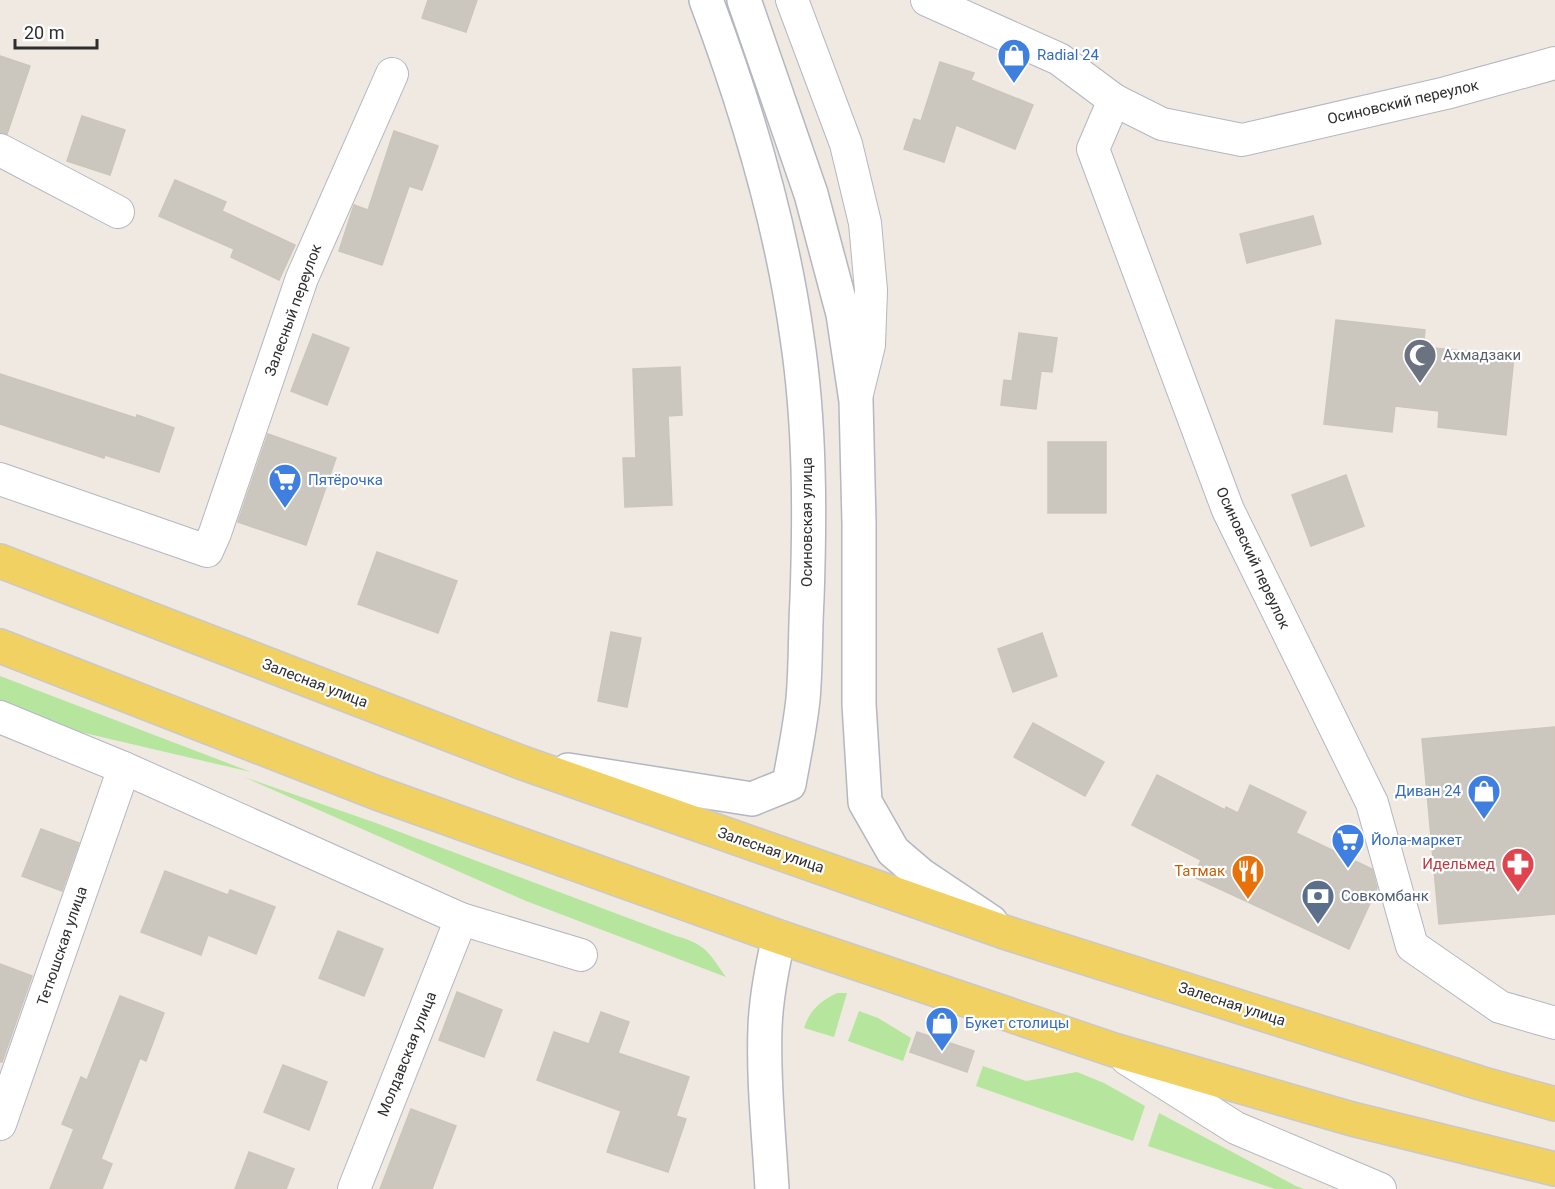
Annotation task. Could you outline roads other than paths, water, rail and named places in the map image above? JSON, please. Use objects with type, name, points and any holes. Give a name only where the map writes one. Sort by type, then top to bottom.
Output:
[{"type":"main road","name":"Залесная улица","points":[[0,561],[523,763],[1008,933],[1555,1104]]},
{"type":"main road","points":[[0,646],[377,793],[779,937],[1114,1050],[1352,1119],[1555,1170]]},
{"type":"street","name":"Осиновская улица","points":[[523,763],[752,799],[789,784],[803,699],[808,546],[806,413],[797,337],[782,249],[754,143],[706,0]]},
{"type":"street","points":[[744,0],[811,194],[843,314],[856,401],[859,704],[865,802],[893,851],[921,875],[1008,933]]},
{"type":"street","points":[[792,0],[846,144],[865,223],[871,290],[868,345],[856,401]]},
{"type":"street","name":"Осиновский переулок","points":[[927,0],[1059,59],[1114,100],[1162,124],[1242,140],[1446,93],[1555,63]]},
{"type":"street","name":"Залесный переулок","points":[[0,479],[207,551],[219,522],[302,278],[393,74]]},
{"type":"street","name":"Осиновский переулок","points":[[1114,100],[1093,149],[1228,510],[1372,803],[1412,946],[1500,1007],[1555,1023]]},
{"type":"street","points":[[0,150],[118,212]]},
{"type":"street","points":[[0,717],[124,768],[460,919],[581,955]]},
{"type":"street","name":"Тетюшская улица","points":[[0,1124],[124,768]]},
{"type":"street","name":"Молдавская улица","points":[[354,1189],[460,919]]},
{"type":"street","points":[[772,1189],[764,1058],[769,983],[779,937]]},
{"type":"street","points":[[1114,1050],[1236,1128],[1380,1189]]},
{"type":"place","name":"Radial 24","points":[[1014,84]]},
{"type":"place","name":"Ахмадзаки","points":[[1420,384]]},
{"type":"place","name":"Пятёрочка","points":[[285,509]]},
{"type":"place","name":"Диван 24","points":[[1484,820]]},
{"type":"place","name":"Йола-маркет","points":[[1348,869]]},
{"type":"place","name":"Идельмед","points":[[1518,893]]},
{"type":"place","name":"Татмак","points":[[1248,900]]},
{"type":"place","name":"Совкомбанк","points":[[1318,925]]},
{"type":"place","name":"Букет столицы","points":[[942,1052]]}]
